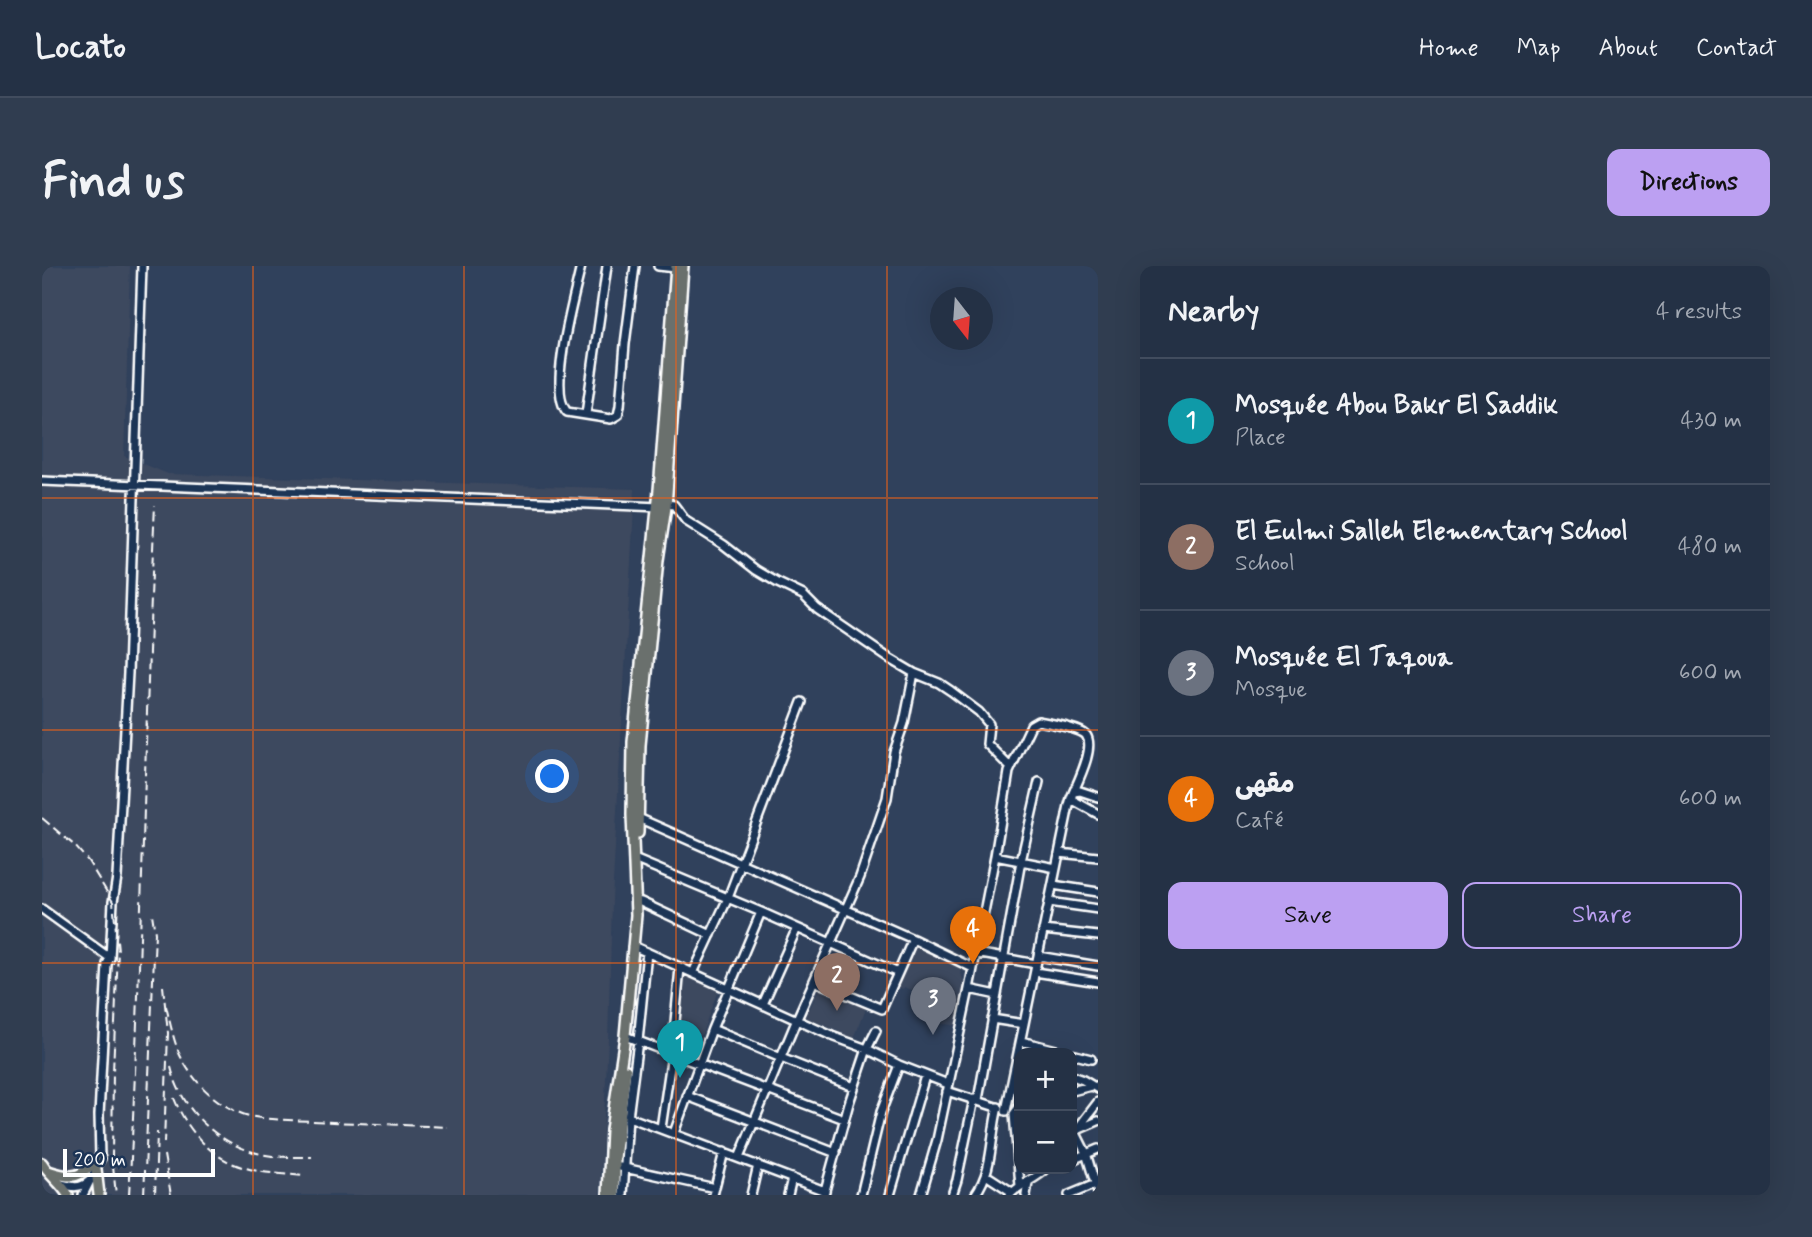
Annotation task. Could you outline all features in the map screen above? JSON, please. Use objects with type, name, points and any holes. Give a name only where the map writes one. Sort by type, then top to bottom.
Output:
[{"type":"main road","points":[[615,1195],[639,949],[633,742],[663,506],[659,490],[678,267]]},
{"type":"main road","points":[[608,1195],[611,1130],[631,1038]]},
{"type":"main road","points":[[45,1168],[60,1175],[76,1176],[100,1158]]},
{"type":"main road","points":[[45,1168],[68,1195]]},
{"type":"main road","points":[[96,1169],[99,1195]]},
{"type":"street","points":[[83,1195],[100,1158],[99,1115],[107,964],[110,958],[117,877],[128,673],[142,266]]},
{"type":"street","points":[[581,266],[561,362],[563,408],[567,412],[611,419],[618,415],[635,266]]},
{"type":"street","points":[[586,414],[607,266]]},
{"type":"street","points":[[659,266],[678,267]]},
{"type":"street","points":[[42,481],[674,505],[686,521],[724,545],[756,570],[803,595],[833,620],[914,673],[939,683],[984,717],[989,724],[987,744],[1010,767]]},
{"type":"street","points":[[739,1158],[860,877],[885,805],[894,752],[904,723],[914,673]]},
{"type":"street","points":[[693,973],[728,898],[802,702]]},
{"type":"street","points":[[921,1195],[937,1140],[969,989],[1010,767],[1034,721],[1081,732],[1087,736],[1088,744],[1085,766],[1072,796],[1059,853],[1020,1048]]},
{"type":"street","points":[[952,1195],[976,1099],[1021,861],[1039,782]]},
{"type":"street","points":[[1072,796],[1080,791],[1098,797]]},
{"type":"street","points":[[1072,796],[1098,814]]},
{"type":"street","points":[[635,817],[973,968]]},
{"type":"street","points":[[1059,853],[1098,857]]},
{"type":"street","points":[[995,856],[1056,868]]},
{"type":"street","points":[[637,860],[898,973]]},
{"type":"street","points":[[1053,885],[1098,892]]},
{"type":"street","points":[[638,901],[711,935]]},
{"type":"street","points":[[1049,902],[1098,909]]},
{"type":"street","points":[[42,909],[110,958]]},
{"type":"street","points":[[674,1133],[727,989],[761,912]]},
{"type":"street","points":[[763,1004],[797,928]]},
{"type":"street","points":[[1043,930],[1098,936]]},
{"type":"street","points":[[814,981],[881,1009],[913,939]]},
{"type":"street","points":[[844,1119],[631,1038],[639,949],[1009,1112]]},
{"type":"street","points":[[976,953],[1037,964],[1098,982]]},
{"type":"street","points":[[1037,964],[1098,966]]},
{"type":"street","points":[[661,1128],[672,1054],[680,968]]},
{"type":"street","points":[[969,989],[997,995]]},
{"type":"street","points":[[992,1018],[1024,1024]]},
{"type":"street","points":[[712,1029],[855,1087]]},
{"type":"street","points":[[624,1115],[825,1193],[844,1119],[867,1049],[876,1031]]},
{"type":"street","points":[[1021,1041],[1091,1059]]},
{"type":"street","points":[[861,1195],[881,1112],[899,1065]]},
{"type":"street","points":[[890,1195],[925,1076]]},
{"type":"street","points":[[1077,1078],[1095,1088]]},
{"type":"street","points":[[975,1195],[982,1185],[1009,1112],[1014,1085]]},
{"type":"street","points":[[1077,1090],[1095,1088]]},
{"type":"street","points":[[687,1096],[836,1153]]},
{"type":"street","points":[[1009,1112],[1026,1195]]},
{"type":"street","points":[[1077,1130],[1097,1112]]},
{"type":"street","points":[[1077,1130],[1097,1112]]},
{"type":"street","points":[[1077,1138],[1086,1153],[1098,1193]]},
{"type":"street","points":[[1077,1158],[1098,1149]]},
{"type":"street","points":[[623,1195],[619,1167],[714,1192],[724,1152]]},
{"type":"street","points":[[751,1195],[758,1165]]},
{"type":"street","points":[[1038,1177],[1041,1174]]},
{"type":"street","points":[[986,1175],[1011,1193],[1044,1174]]},
{"type":"street","points":[[788,1195],[792,1178]]},
{"type":"street","points":[[61,1184],[75,1188],[89,1181]]},
{"type":"street","points":[[1069,1195],[1097,1183]]},
{"type":"shaded area","points":[[42,266],[130,266],[124,456],[168,474],[635,489],[612,900],[600,1195],[42,1195]]},
{"type":"shaded area","points":[[913,946],[958,963],[966,990],[959,1026],[938,1023],[939,1005],[912,990],[896,986]]},
{"type":"shaded area","points":[[685,976],[718,990],[695,1052],[678,1046]]},
{"type":"shaded area","points":[[820,986],[867,1006],[854,1038],[806,1017]]},
{"type":"railway","points":[[129,1195],[155,505]]},
{"type":"railway","points":[[42,818],[88,861],[113,902],[118,950],[112,1157],[116,1195]]},
{"type":"railway","points":[[144,1195],[155,933],[152,914]]},
{"type":"railway","points":[[163,986],[168,1033],[164,1143]]},
{"type":"railway","points":[[166,1006],[177,1047],[190,1072],[212,1096],[240,1113],[270,1119],[448,1127]]},
{"type":"railway","points":[[171,1067],[183,1097],[192,1110],[202,1122],[227,1141],[264,1155],[312,1157]]},
{"type":"railway","points":[[174,1098],[193,1132],[211,1151],[222,1158],[253,1170],[305,1176]]},
{"type":"railway","points":[[155,1195],[157,1132]]},
{"type":"railway","points":[[164,1155],[171,1195]]},
{"type":"place","name":"مقهى","points":[[973,964]]},
{"type":"place","name":"El Eulmi Salleh Elementary School","points":[[837,1011]]},
{"type":"place","name":"Mosquée El Taqoua","points":[[933,1035]]},
{"type":"place","name":"Mosquée Abou Bakr El Saddik","points":[[680,1078]]}]
